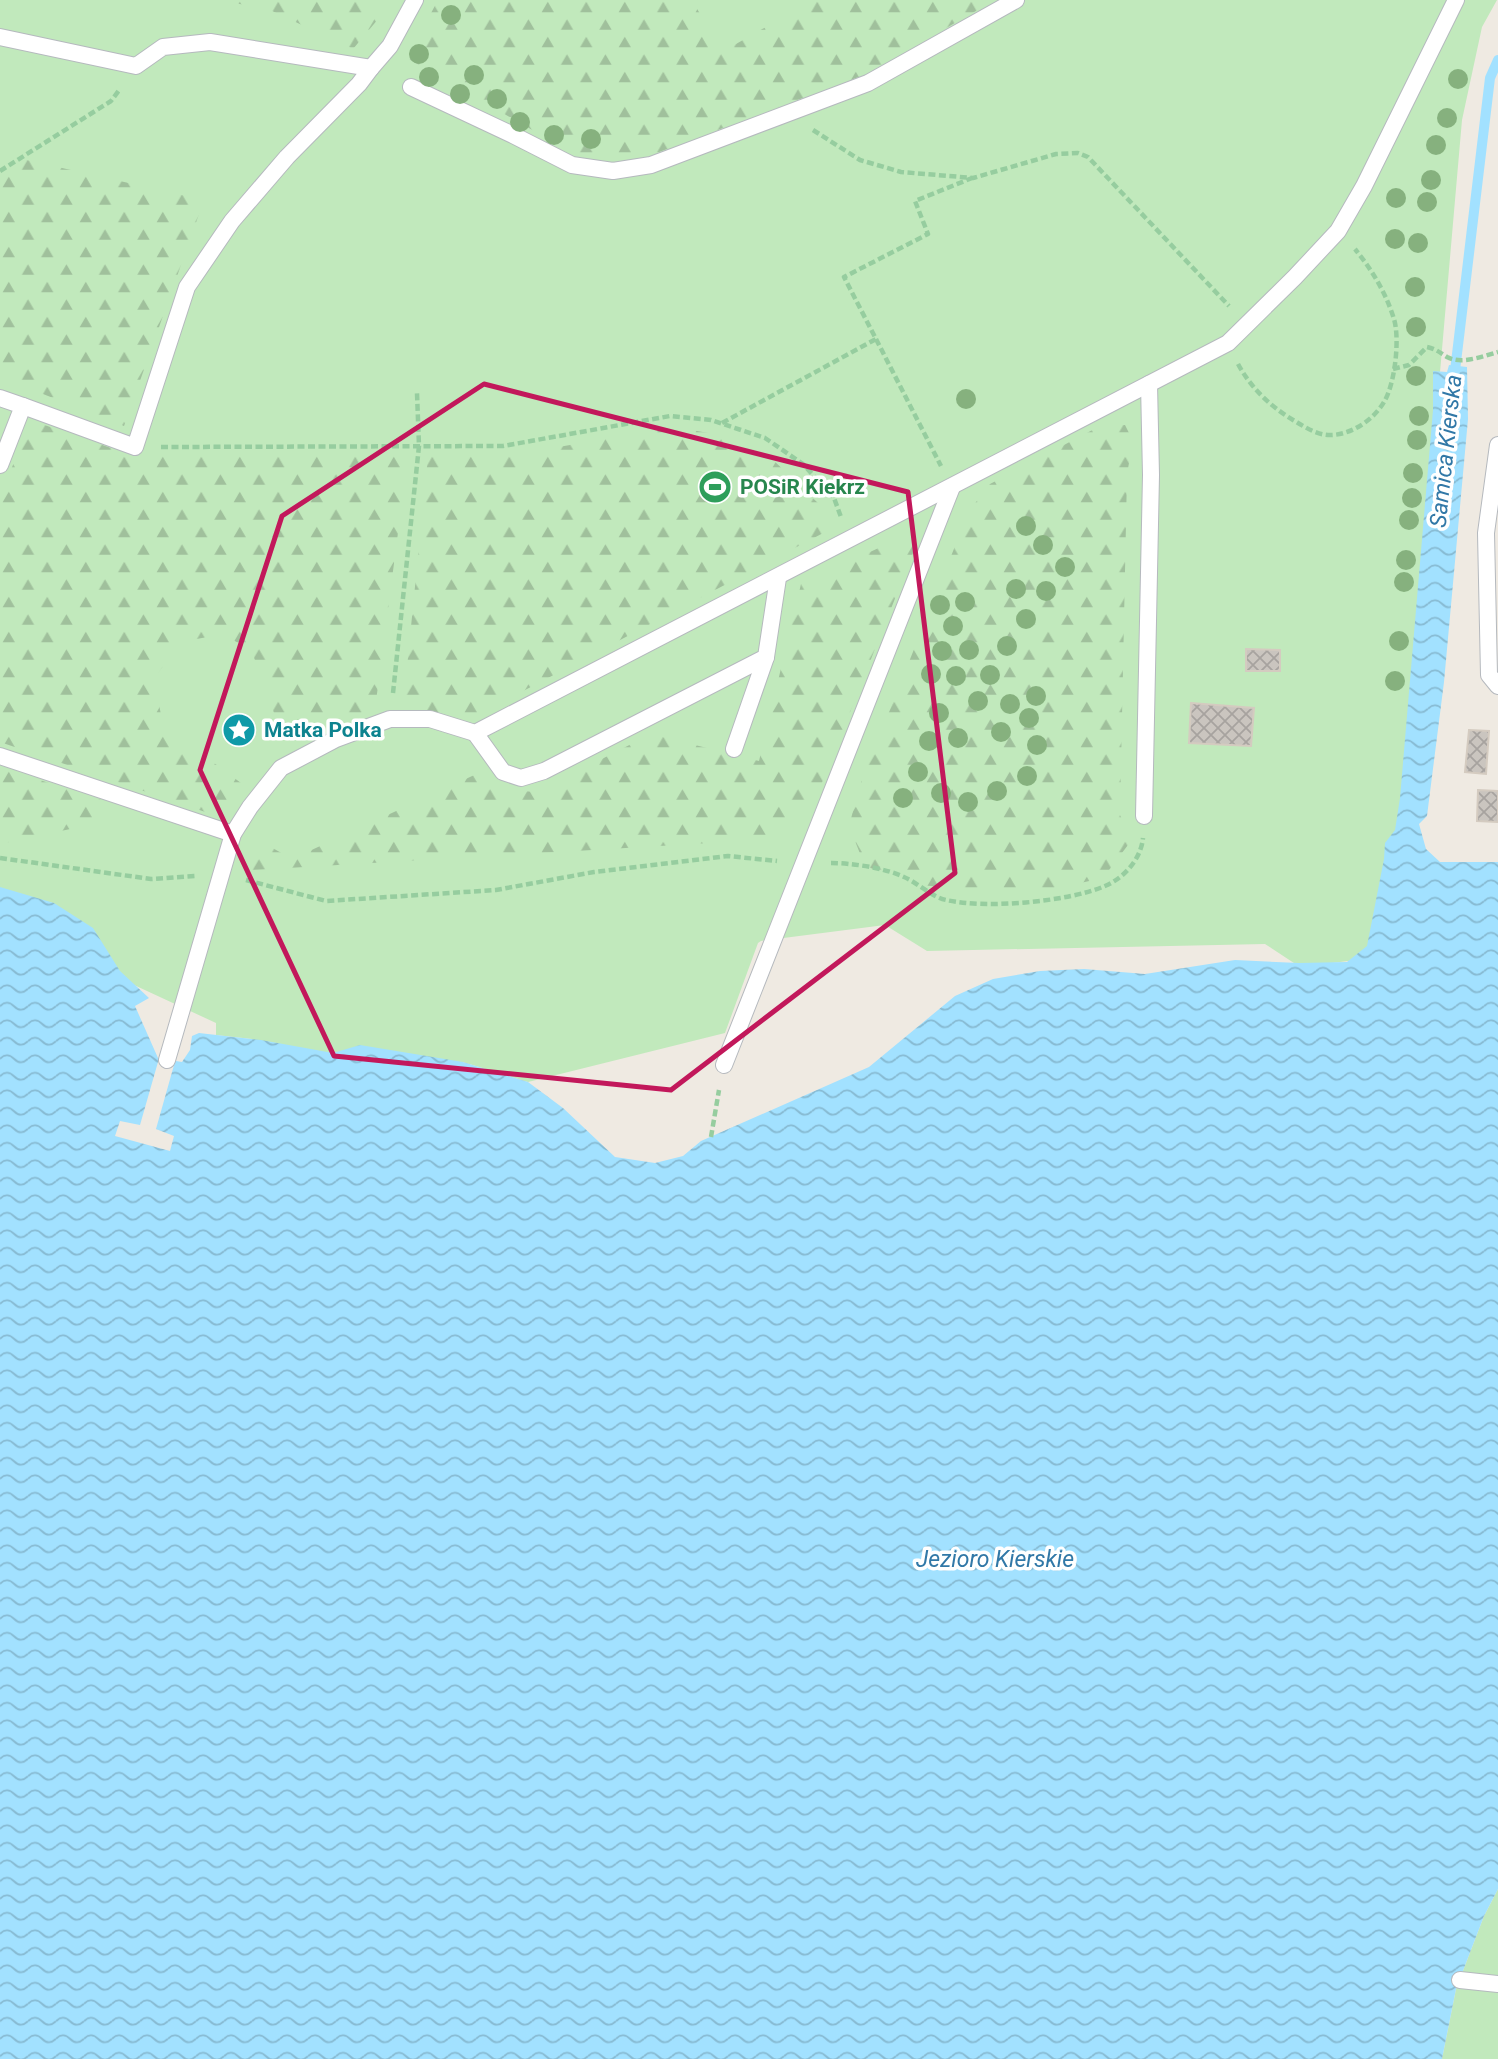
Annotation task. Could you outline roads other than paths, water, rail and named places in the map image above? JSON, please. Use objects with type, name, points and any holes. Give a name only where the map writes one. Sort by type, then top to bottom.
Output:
[{"type":"lane","points":[[0,398],[135,447],[187,287],[232,221],[287,157],[359,84],[390,46],[415,0]]},
{"type":"lane","points":[[411,87],[572,165],[613,170],[652,165],[868,83],[1016,0]]},
{"type":"lane","points":[[475,733],[1228,343],[1248,326],[1338,231],[1364,186],[1456,0]]},
{"type":"lane","points":[[0,37],[136,66],[163,47],[210,42],[371,68]]},
{"type":"lane","points":[[1144,816],[1151,475],[1149,384]]},
{"type":"lane","points":[[0,465],[23,406]]},
{"type":"lane","points":[[1498,445],[1486,533],[1493,609],[1489,675],[1498,686]]},
{"type":"lane","points":[[724,1065],[952,487]]},
{"type":"lane","points":[[734,749],[766,657],[778,578]]},
{"type":"lane","points":[[167,1060],[233,834],[250,807],[281,768],[336,739],[390,719],[430,719],[475,733],[503,772],[521,778],[544,771],[766,657]]},
{"type":"lane","points":[[0,756],[233,834]]},
{"type":"lane","points":[[1460,1980],[1498,1984]]},
{"type":"water","name":"Jezioro Kierskie","points":[[1449,365],[1467,367],[1468,419],[1444,682],[1427,816],[1419,824],[1426,849],[1440,862],[1498,862],[1498,1889],[1484,1916],[1456,1989],[1442,2059],[0,2059],[0,887],[54,903],[93,928],[120,971],[149,998],[135,1006],[158,1058],[182,1062],[190,1050],[192,1036],[199,1033],[261,1040],[333,1053],[360,1045],[463,1062],[528,1082],[563,1108],[615,1157],[655,1163],[683,1156],[701,1141],[869,1067],[955,996],[993,979],[1040,971],[1084,969],[1145,974],[1235,960],[1347,962],[1367,946],[1385,843],[1395,830],[1433,410],[1433,371],[1447,372]]},
{"type":"waterway","name":"Samica Kierska","points":[[1454,379],[1490,78],[1498,60]]},
{"type":"place","name":"POSiR Kiekrz","points":[[715,487]]},
{"type":"place","name":"Matka Polka","points":[[239,730]]}]
